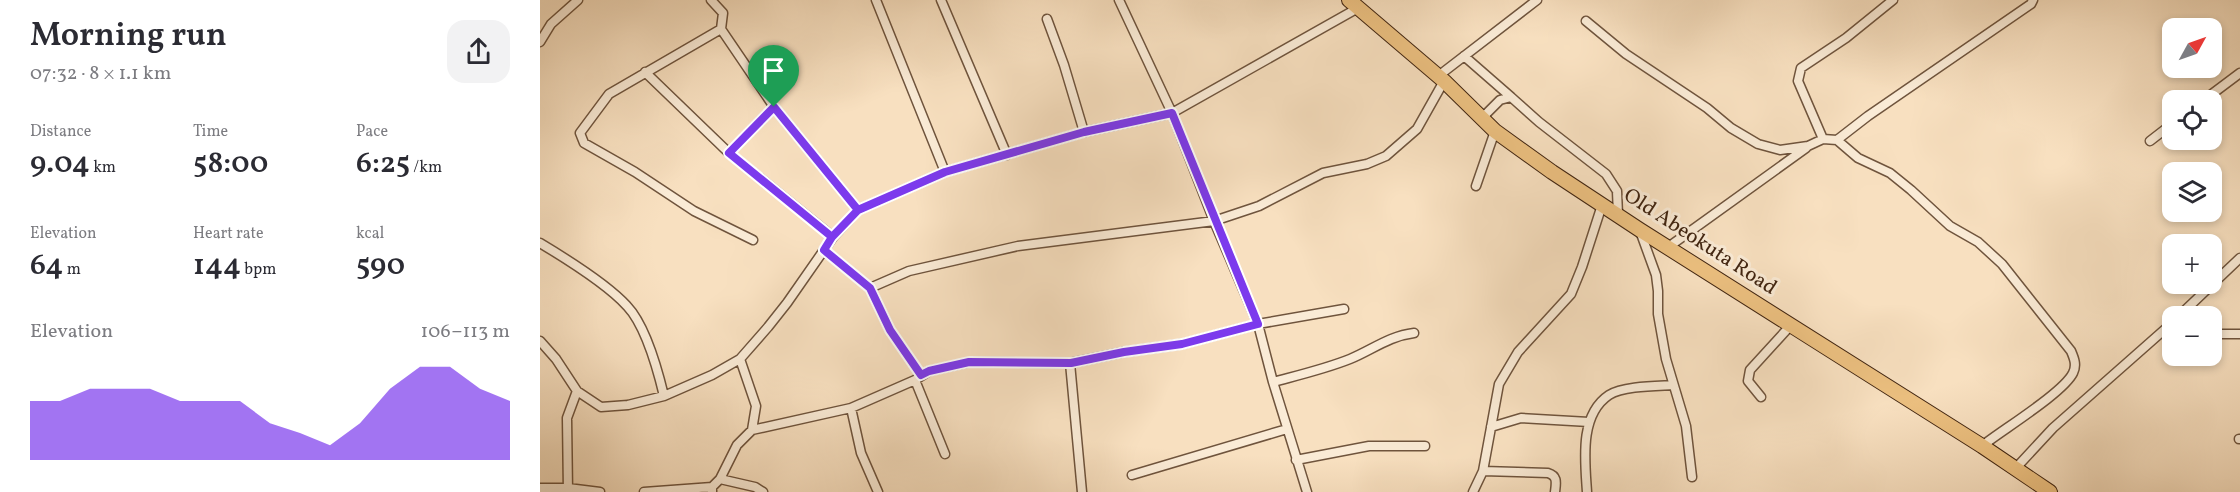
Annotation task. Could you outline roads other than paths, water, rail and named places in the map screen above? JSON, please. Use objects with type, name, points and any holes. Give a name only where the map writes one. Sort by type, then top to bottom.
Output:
[{"type":"highway","name":"Old Abeokuta Road","points":[[1353,4],[1441,79],[1496,131],[1552,172],[1667,248],[1982,446],[2050,492]]},
{"type":"street","points":[[540,42],[550,24],[578,0]]},
{"type":"street","points":[[711,0],[723,13]]},
{"type":"street","points":[[725,0],[721,28],[774,107],[858,210]]},
{"type":"street","points":[[876,0],[945,172]]},
{"type":"street","points":[[941,0],[1007,155]]},
{"type":"street","points":[[1119,0],[1172,113],[1258,324],[1273,382],[1307,492]]},
{"type":"street","points":[[870,288],[909,271],[1018,246],[1215,221],[1258,206],[1323,173],[1367,164],[1386,156],[1418,129],[1441,79],[1464,56],[1537,0]]},
{"type":"street","points":[[1823,140],[1798,81],[1801,68],[1846,38],[1893,0]]},
{"type":"street","points":[[1586,21],[1626,54],[1707,108],[1731,128],[1758,144],[1780,150],[1808,146],[1823,140],[1837,140],[1868,116],[2031,4],[2033,0]]},
{"type":"street","points":[[540,341],[577,391],[601,407],[628,405],[664,396],[712,375],[740,358],[788,303],[832,237],[858,210],[945,172],[1084,132],[1172,113],[1353,4]]},
{"type":"street","points":[[1047,19],[1064,65],[1084,132]]},
{"type":"street","points":[[721,28],[609,94],[580,133],[584,143],[635,172],[694,211],[753,240]]},
{"type":"street","points":[[1464,56],[1539,122],[1606,174],[1617,191],[1618,215]]},
{"type":"street","points":[[645,72],[729,153],[832,237]]},
{"type":"street","points":[[2217,90],[2240,73]]},
{"type":"street","points":[[1482,118],[1500,100],[1511,97]]},
{"type":"street","points":[[729,153],[774,107]]},
{"type":"street","points":[[1476,186],[1496,131]]},
{"type":"street","points":[[2150,141],[2162,132]]},
{"type":"street","points":[[1837,140],[1858,158],[1890,173],[1950,226],[1978,242],[2002,264],[2071,351],[2075,363],[2073,373],[2062,387],[1982,446]]},
{"type":"street","points":[[1667,248],[1808,146]]},
{"type":"street","points":[[1473,492],[1483,471],[1499,384],[1513,360],[1571,294],[1602,205]]},
{"type":"street","points":[[1640,230],[1656,275],[1658,314],[1666,359],[1686,426],[1692,477]]},
{"type":"street","points":[[540,243],[605,288],[628,307],[655,361],[664,396]]},
{"type":"street","points":[[824,250],[870,288],[890,330],[918,378],[945,454]]},
{"type":"street","points":[[2190,306],[2240,258]]},
{"type":"street","points":[[644,492],[712,490],[737,445],[752,430],[851,408],[929,371],[969,362],[1071,363],[1124,352],[1182,344],[1258,324],[1344,309]]},
{"type":"street","points":[[1761,397],[1748,381],[1750,370],[1791,325]]},
{"type":"street","points":[[1273,382],[1346,360],[1365,353],[1380,342],[1414,333]]},
{"type":"street","points":[[2015,469],[2053,428],[2162,334]]},
{"type":"street","points":[[2222,334],[2240,334]]},
{"type":"street","points":[[740,358],[756,406],[752,430]]},
{"type":"street","points":[[1071,363],[1082,492]]},
{"type":"street","points":[[1587,492],[1585,463],[1589,422],[1599,405],[1609,395],[1627,389],[1673,385]]},
{"type":"street","points":[[568,490],[567,418],[577,391]]},
{"type":"street","points":[[851,408],[861,453],[878,492]]},
{"type":"street","points":[[1491,427],[1521,418],[1589,422]]},
{"type":"street","points":[[1132,475],[1287,429]]},
{"type":"street","points":[[1296,460],[1369,446],[1425,446]]},
{"type":"street","points":[[1483,471],[1548,473],[1556,479],[1555,492]]},
{"type":"street","points":[[720,479],[755,487],[763,492]]},
{"type":"street","points":[[540,488],[600,492]]}]
